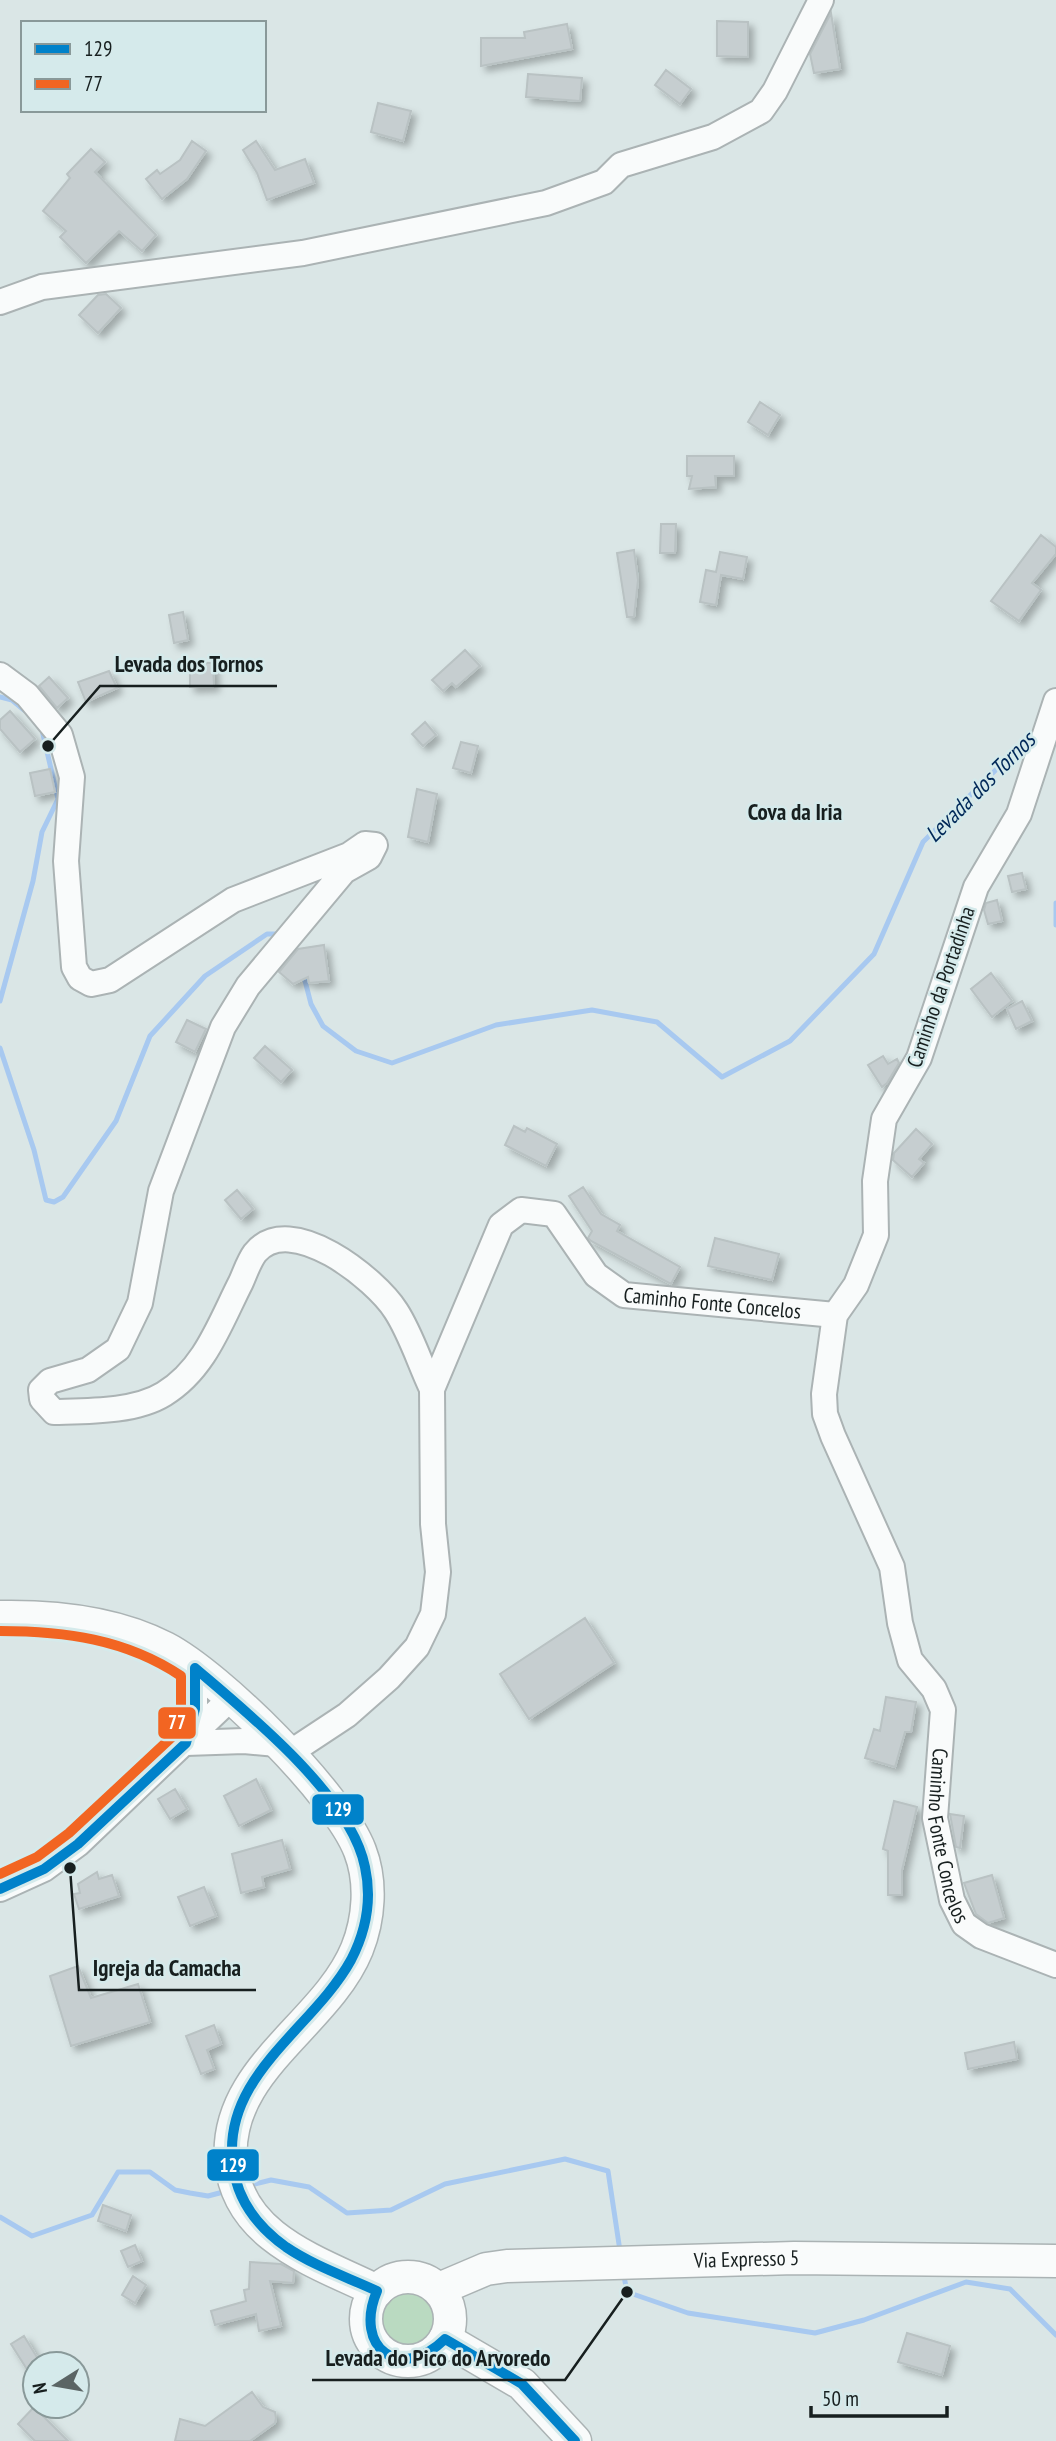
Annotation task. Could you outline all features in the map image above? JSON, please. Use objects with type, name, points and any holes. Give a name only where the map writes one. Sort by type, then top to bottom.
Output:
[{"type":"main road","points":[[0,1617],[69,1620],[112,1629],[163,1647],[195,1668],[231,1698],[335,1807],[351,1830],[366,1869],[368,1899],[365,1923],[346,1969],[250,2086],[232,2131],[234,2180],[244,2206],[261,2227],[287,2248],[377,2291]]},
{"type":"main road","name":"Via Expresso 5","points":[[439,2289],[486,2269],[507,2266],[794,2258],[1056,2261]]},
{"type":"main road","points":[[405,2277],[425,2281],[439,2289],[450,2316],[445,2339],[427,2357],[402,2361],[390,2357],[371,2339],[367,2327],[370,2301],[377,2291],[394,2279],[405,2277]]},
{"type":"main road","points":[[445,2339],[522,2384],[575,2441]]},
{"type":"street","points":[[0,302],[42,287],[303,253],[546,203],[578,193],[604,182],[621,165],[713,137],[761,111],[775,91],[821,0]]},
{"type":"street","points":[[0,675],[27,695],[60,735],[72,777],[66,861],[74,967],[80,978],[91,984],[110,981],[233,900],[349,855],[365,844],[375,845],[369,857],[344,871],[248,986],[223,1027],[161,1191],[140,1303],[118,1349],[88,1370],[50,1381],[41,1390],[42,1399],[54,1412],[67,1412],[134,1405],[164,1395],[201,1362],[256,1252],[276,1241],[302,1240],[340,1258],[376,1284],[397,1312],[432,1389]]},
{"type":"street","name":"Caminho da Portadinha","points":[[835,1315],[856,1285],[876,1235],[875,1181],[884,1119],[919,1058],[976,887],[1019,814],[1056,701]]},
{"type":"street","name":"Caminho Fonte Concelos","points":[[282,1749],[346,1715],[388,1678],[416,1647],[433,1614],[438,1572],[433,1524],[432,1389],[501,1225],[521,1210],[554,1214],[596,1275],[624,1295],[835,1315],[824,1394],[825,1414],[892,1567],[900,1623],[911,1660],[934,1689],[943,1710],[935,1818],[952,1900],[964,1924],[981,1936],[1056,1965]]},
{"type":"street","points":[[186,1743],[194,1716],[195,1668]]},
{"type":"street","points":[[0,1889],[44,1869],[78,1844],[231,1698]]},
{"type":"street","points":[[186,1743],[244,1741],[282,1749]]},
{"type":"green space","points":[[409,2286],[421,2288],[431,2295],[438,2305],[438,2329],[431,2339],[421,2346],[409,2348],[397,2346],[387,2339],[380,2329],[378,2317],[380,2305],[387,2295],[397,2288]]},
{"type":"building","points":[[831,13],[840,69],[814,73],[810,54]]},
{"type":"building","points":[[717,21],[748,22],[748,57],[717,56]]},
{"type":"building","points":[[567,24],[572,49],[481,66],[481,38],[525,38],[524,32]]},
{"type":"building","points":[[666,70],[691,89],[680,104],[655,85]]},
{"type":"building","points":[[528,74],[582,78],[580,101],[526,97]]},
{"type":"building","points":[[378,103],[411,111],[403,141],[371,132]]},
{"type":"building","points":[[192,141],[206,151],[187,179],[162,199],[146,179],[157,170],[160,174],[180,160]]},
{"type":"building","points":[[256,141],[275,170],[305,159],[314,183],[267,200],[257,173],[243,150]]},
{"type":"building","points":[[91,149],[105,162],[95,172],[156,235],[142,251],[119,231],[86,263],[60,237],[66,231],[43,211],[70,178],[67,174]]},
{"type":"building","points":[[106,294],[121,308],[98,333],[79,315],[98,295]]},
{"type":"building","points":[[760,402],[780,415],[768,435],[748,422]]},
{"type":"building","points":[[687,456],[734,456],[734,476],[715,476],[716,487],[689,489],[692,476],[687,476]]},
{"type":"building","points":[[661,524],[676,524],[675,553],[660,553]]},
{"type":"building","points":[[1041,535],[1056,547],[1056,554],[1032,583],[1041,590],[1019,621],[991,601]]},
{"type":"building","points":[[634,550],[638,580],[634,617],[627,617],[617,553]]},
{"type":"building","points":[[720,552],[747,557],[743,579],[721,575],[716,605],[700,602],[706,570],[716,572]]},
{"type":"building","points":[[183,612],[188,640],[174,643],[169,615]]},
{"type":"building","points":[[465,650],[480,666],[456,687],[452,683],[443,691],[432,680]]},
{"type":"building","points":[[190,663],[213,663],[214,686],[190,687]]},
{"type":"building","points":[[109,671],[117,688],[86,702],[78,682]]},
{"type":"building","points":[[49,677],[68,698],[57,708],[39,686]]},
{"type":"building","points":[[10,711],[35,739],[20,752],[0,729],[0,720]]},
{"type":"building","points":[[425,722],[436,735],[423,746],[412,734]]},
{"type":"building","points":[[461,742],[478,746],[471,773],[453,768]]},
{"type":"building","points":[[50,769],[55,792],[35,796],[30,773]]},
{"type":"building","points":[[417,789],[437,794],[428,842],[408,837]]},
{"type":"building","points":[[1022,873],[1026,889],[1012,892],[1008,876]]},
{"type":"building","points":[[997,900],[1002,921],[988,924],[984,910],[986,903]]},
{"type":"building","points":[[324,945],[329,981],[309,983],[308,977],[293,984],[279,972],[298,949]]},
{"type":"building","points":[[991,973],[1012,1001],[992,1017],[971,989]]},
{"type":"building","points":[[1022,1001],[1032,1021],[1016,1029],[1007,1009]]},
{"type":"building","points":[[187,1020],[206,1029],[195,1052],[176,1042]]},
{"type":"building","points":[[265,1046],[292,1070],[281,1082],[254,1058]]},
{"type":"building","points":[[883,1056],[888,1064],[897,1059],[899,1063],[882,1087],[868,1065]]},
{"type":"building","points":[[514,1126],[525,1132],[527,1128],[557,1144],[546,1166],[505,1145]]},
{"type":"building","points":[[916,1129],[932,1144],[919,1159],[924,1163],[912,1177],[893,1160],[894,1153]]},
{"type":"building","points":[[583,1187],[601,1214],[620,1225],[617,1231],[680,1267],[671,1284],[588,1238],[592,1231],[569,1196]]},
{"type":"building","points":[[237,1190],[253,1209],[241,1219],[225,1200]]},
{"type":"building","points":[[715,1238],[779,1254],[772,1280],[708,1266]]},
{"type":"building","points":[[585,1618],[614,1663],[529,1719],[500,1674]]},
{"type":"building","points":[[886,1697],[916,1702],[911,1732],[905,1732],[895,1767],[865,1758],[874,1729],[880,1731]]},
{"type":"building","points":[[256,1779],[271,1810],[239,1826],[224,1796]]},
{"type":"building","points":[[175,1789],[187,1809],[170,1819],[158,1799]]},
{"type":"building","points":[[894,1801],[917,1807],[902,1870],[902,1895],[888,1895],[888,1851],[883,1849]]},
{"type":"building","points":[[950,1814],[964,1816],[960,1848],[956,1847]]},
{"type":"building","points":[[282,1840],[290,1869],[262,1877],[264,1887],[241,1893],[232,1854]]},
{"type":"building","points":[[97,1872],[99,1879],[112,1875],[119,1896],[79,1909],[74,1894],[80,1893],[78,1884]]},
{"type":"building","points":[[992,1875],[1004,1918],[988,1923],[976,1914],[964,1883]]},
{"type":"building","points":[[204,1887],[216,1916],[190,1926],[178,1897]]},
{"type":"building","points":[[78,1966],[91,1998],[138,1984],[150,2022],[71,2046],[50,1976]]},
{"type":"building","points":[[214,2025],[221,2044],[207,2050],[214,2069],[201,2074],[186,2036]]},
{"type":"building","points":[[1014,2042],[1017,2059],[968,2069],[965,2053]]},
{"type":"building","points":[[103,2205],[131,2215],[126,2231],[98,2221]]},
{"type":"building","points":[[135,2245],[142,2261],[128,2267],[121,2251]]},
{"type":"building","points":[[250,2262],[281,2264],[294,2271],[293,2283],[270,2281],[281,2326],[259,2331],[256,2314],[215,2325],[211,2311],[246,2301],[244,2290],[249,2289]]},
{"type":"building","points":[[133,2276],[146,2285],[135,2303],[122,2295]]},
{"type":"building","points":[[907,2333],[950,2346],[942,2375],[898,2362]]},
{"type":"building","points":[[24,2336],[32,2350],[21,2350],[21,2360],[11,2344]]},
{"type":"building","points":[[252,2392],[263,2407],[275,2412],[276,2418],[275,2423],[250,2441],[175,2441],[180,2419],[205,2426]]},
{"type":"building","points":[[22,2420],[47,2420],[68,2441],[35,2441],[18,2424]]},
{"type":"waterway","name":"Levada dos Tornos","points":[[0,697],[12,700],[24,710]]},
{"type":"waterway","name":"Levada dos Tornos","points":[[0,1001],[33,881],[42,832],[58,799],[42,730]]},
{"type":"waterway","name":"Levada dos Tornos","points":[[303,973],[311,1004],[323,1026],[356,1051],[392,1063],[496,1025],[592,1010],[657,1022],[722,1077],[790,1041],[874,954],[923,842],[1035,731]]},
{"type":"waterway","name":"Levada dos Tornos","points":[[1056,903],[1056,925]]},
{"type":"waterway","name":"Levada dos Tornos","points":[[0,1048],[34,1150],[46,1200],[54,1202],[63,1197],[116,1121],[150,1036],[205,976],[267,934],[281,934]]},
{"type":"waterway","points":[[247,2186],[271,2180],[309,2187],[347,2213],[391,2210],[445,2184],[565,2159],[608,2171],[620,2251]]},
{"type":"waterway","points":[[0,2217],[32,2236],[92,2215],[118,2172],[150,2172],[175,2190],[190,2193],[208,2196],[227,2191]]},
{"type":"waterway","points":[[623,2271],[627,2292],[688,2313],[815,2333],[864,2320],[966,2282],[1010,2289],[1056,2335]]},
{"type":"transit line","name":"77","points":[[0,1631],[71,1635],[94,1640],[139,1653],[181,1676],[181,1707],[173,1736],[69,1833],[37,1857],[0,1874]]},
{"type":"transit line","name":"129","points":[[195,1668],[269,1732],[319,1785],[340,1812],[356,1840],[365,1867],[368,1903],[356,1949],[335,1985],[255,2079],[241,2105],[233,2133],[233,2165],[244,2201],[266,2231],[308,2260],[377,2291]]},
{"type":"transit line","name":"129","points":[[0,1889],[44,1869],[78,1844],[186,1743],[195,1709],[195,1668]]},
{"type":"transit line","name":"129","points":[[377,2291],[371,2311],[371,2329],[376,2343],[385,2353],[397,2358],[412,2358],[428,2352],[445,2339]]},
{"type":"transit line","name":"129","points":[[445,2339],[522,2384],[575,2441]]},
{"type":"place","name":"Levada dos Tornos","points":[[48,746]]},
{"type":"place","name":"Igreja da Camacha","points":[[70,1868]]},
{"type":"place","name":"Levada do Pico do Arvoredo","points":[[627,2292]]},
{"type":"district","name":"Cova da Iria","points":[[795,812]]}]
